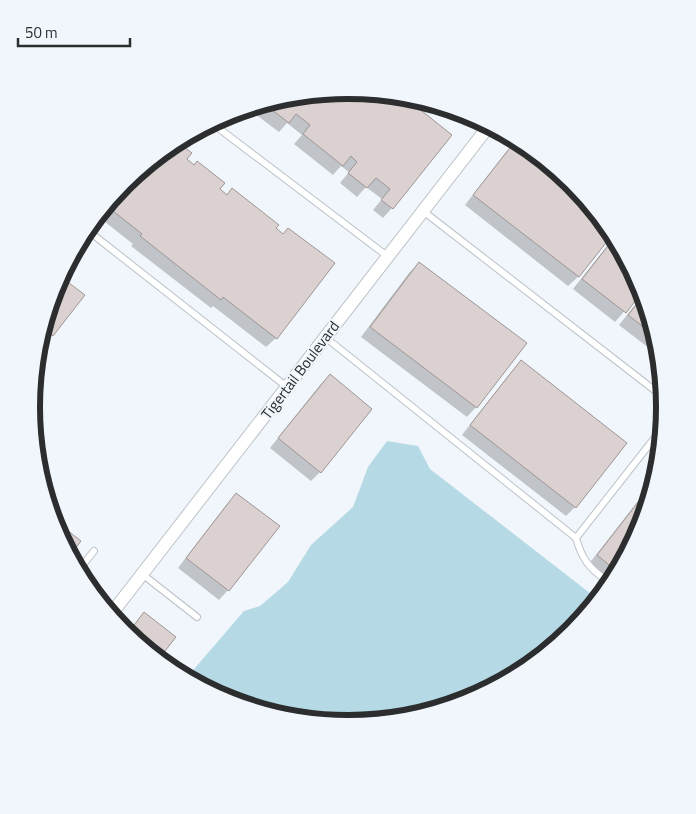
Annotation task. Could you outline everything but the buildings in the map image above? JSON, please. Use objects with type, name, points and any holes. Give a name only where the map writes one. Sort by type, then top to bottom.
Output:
[{"type":"street","name":"Tigertail Boulevard","points":[[115,609],[485,131]]},
{"type":"lane","points":[[218,128],[387,256]]},
{"type":"lane","points":[[424,211],[655,391]]},
{"type":"lane","points":[[93,235],[287,387]]},
{"type":"lane","points":[[325,337],[576,538],[580,552],[591,570],[604,578]]},
{"type":"lane","points":[[576,538],[654,438]]},
{"type":"lane","points":[[84,565],[94,551]]},
{"type":"lane","points":[[142,574],[197,616]]},
{"type":"water","points":[[387,441],[418,446],[430,469],[592,594],[580,610],[551,639],[502,674],[466,692],[428,705],[408,709],[348,715],[288,709],[268,705],[230,692],[191,672],[244,611],[260,606],[288,582],[311,545],[353,507],[368,467]]}]
